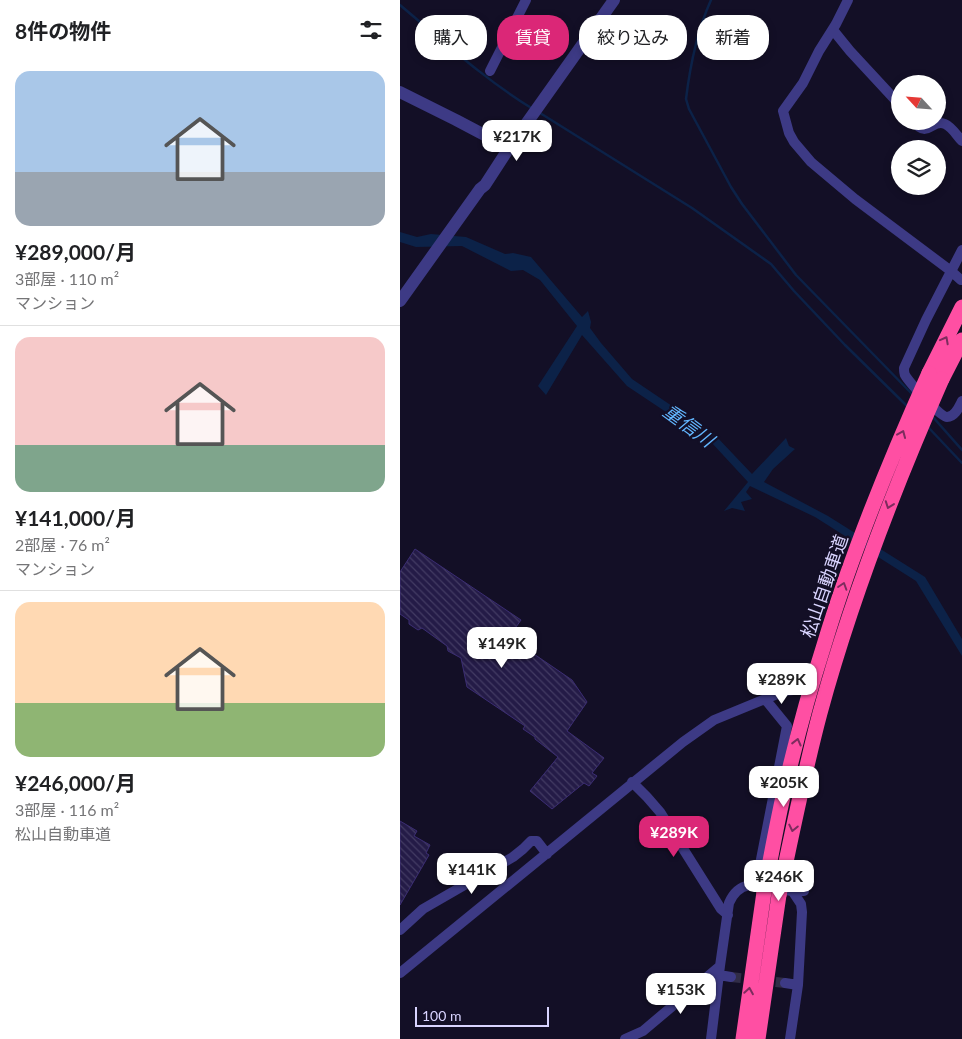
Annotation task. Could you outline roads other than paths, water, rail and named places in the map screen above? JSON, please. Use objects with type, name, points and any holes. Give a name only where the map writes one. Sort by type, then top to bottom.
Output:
[{"type":"highway","name":"松山自動車道","points":[[743,1039],[779,891],[802,784],[838,650],[863,574],[962,307]]},
{"type":"highway","name":"松山自動車道","points":[[935,376],[962,340]]},
{"type":"highway","name":"松山自動車道","points":[[758,1039],[779,891]]},
{"type":"street","points":[[490,71],[526,0]]},
{"type":"street","points":[[400,301],[480,189],[485,185],[614,0]]},
{"type":"street","points":[[848,0],[803,83],[783,111],[789,133],[811,162],[961,280]]},
{"type":"street","points":[[833,30],[891,95]]},
{"type":"street","points":[[400,92],[509,148]]},
{"type":"street","points":[[946,125],[962,141]]},
{"type":"street","points":[[962,250],[904,368],[904,374],[943,416],[948,417],[954,414],[962,401]]},
{"type":"street","points":[[400,973],[683,742],[714,720],[785,691],[793,690]]},
{"type":"street","points":[[765,699],[787,726],[779,891]]},
{"type":"street","points":[[632,782],[660,812],[721,909],[728,915]]},
{"type":"street","points":[[400,930],[423,909],[513,857],[531,841],[537,841],[547,854]]},
{"type":"street","points":[[711,1039],[730,903],[732,896],[744,887],[779,891],[801,904],[798,985],[790,1039]]},
{"type":"street","points":[[719,971],[732,977]]},
{"type":"street","points":[[625,1039],[643,1031],[719,971]]},
{"type":"street","points":[[785,982],[798,985]]},
{"type":"water","name":"重信川","points":[[400,232],[417,237],[431,234],[466,237],[505,254],[513,253],[531,257],[582,317],[588,311],[591,322],[590,328],[632,379],[715,435],[752,474],[786,438],[789,446],[795,449],[773,469],[764,482],[828,516],[925,577],[962,639],[962,656],[916,581],[815,517],[750,486],[746,492],[752,499],[741,502],[745,511],[732,508],[724,511],[748,482],[711,442],[627,386],[582,335],[546,395],[538,386],[577,326],[540,280],[523,270],[511,271],[462,246],[416,247],[400,242]]},
{"type":"waterway","points":[[711,0],[698,36],[692,61],[686,99],[689,109],[731,187],[796,275],[913,395]]},
{"type":"waterway","points":[[400,5],[481,73],[533,109]]},
{"type":"waterway","points":[[540,113],[692,208],[771,264],[845,345],[908,407]]},
{"type":"waterway","points":[[932,416],[962,450]]},
{"type":"waterway","points":[[928,427],[962,463]]},
{"type":"tunnel","points":[[731,977],[785,983]]}]
